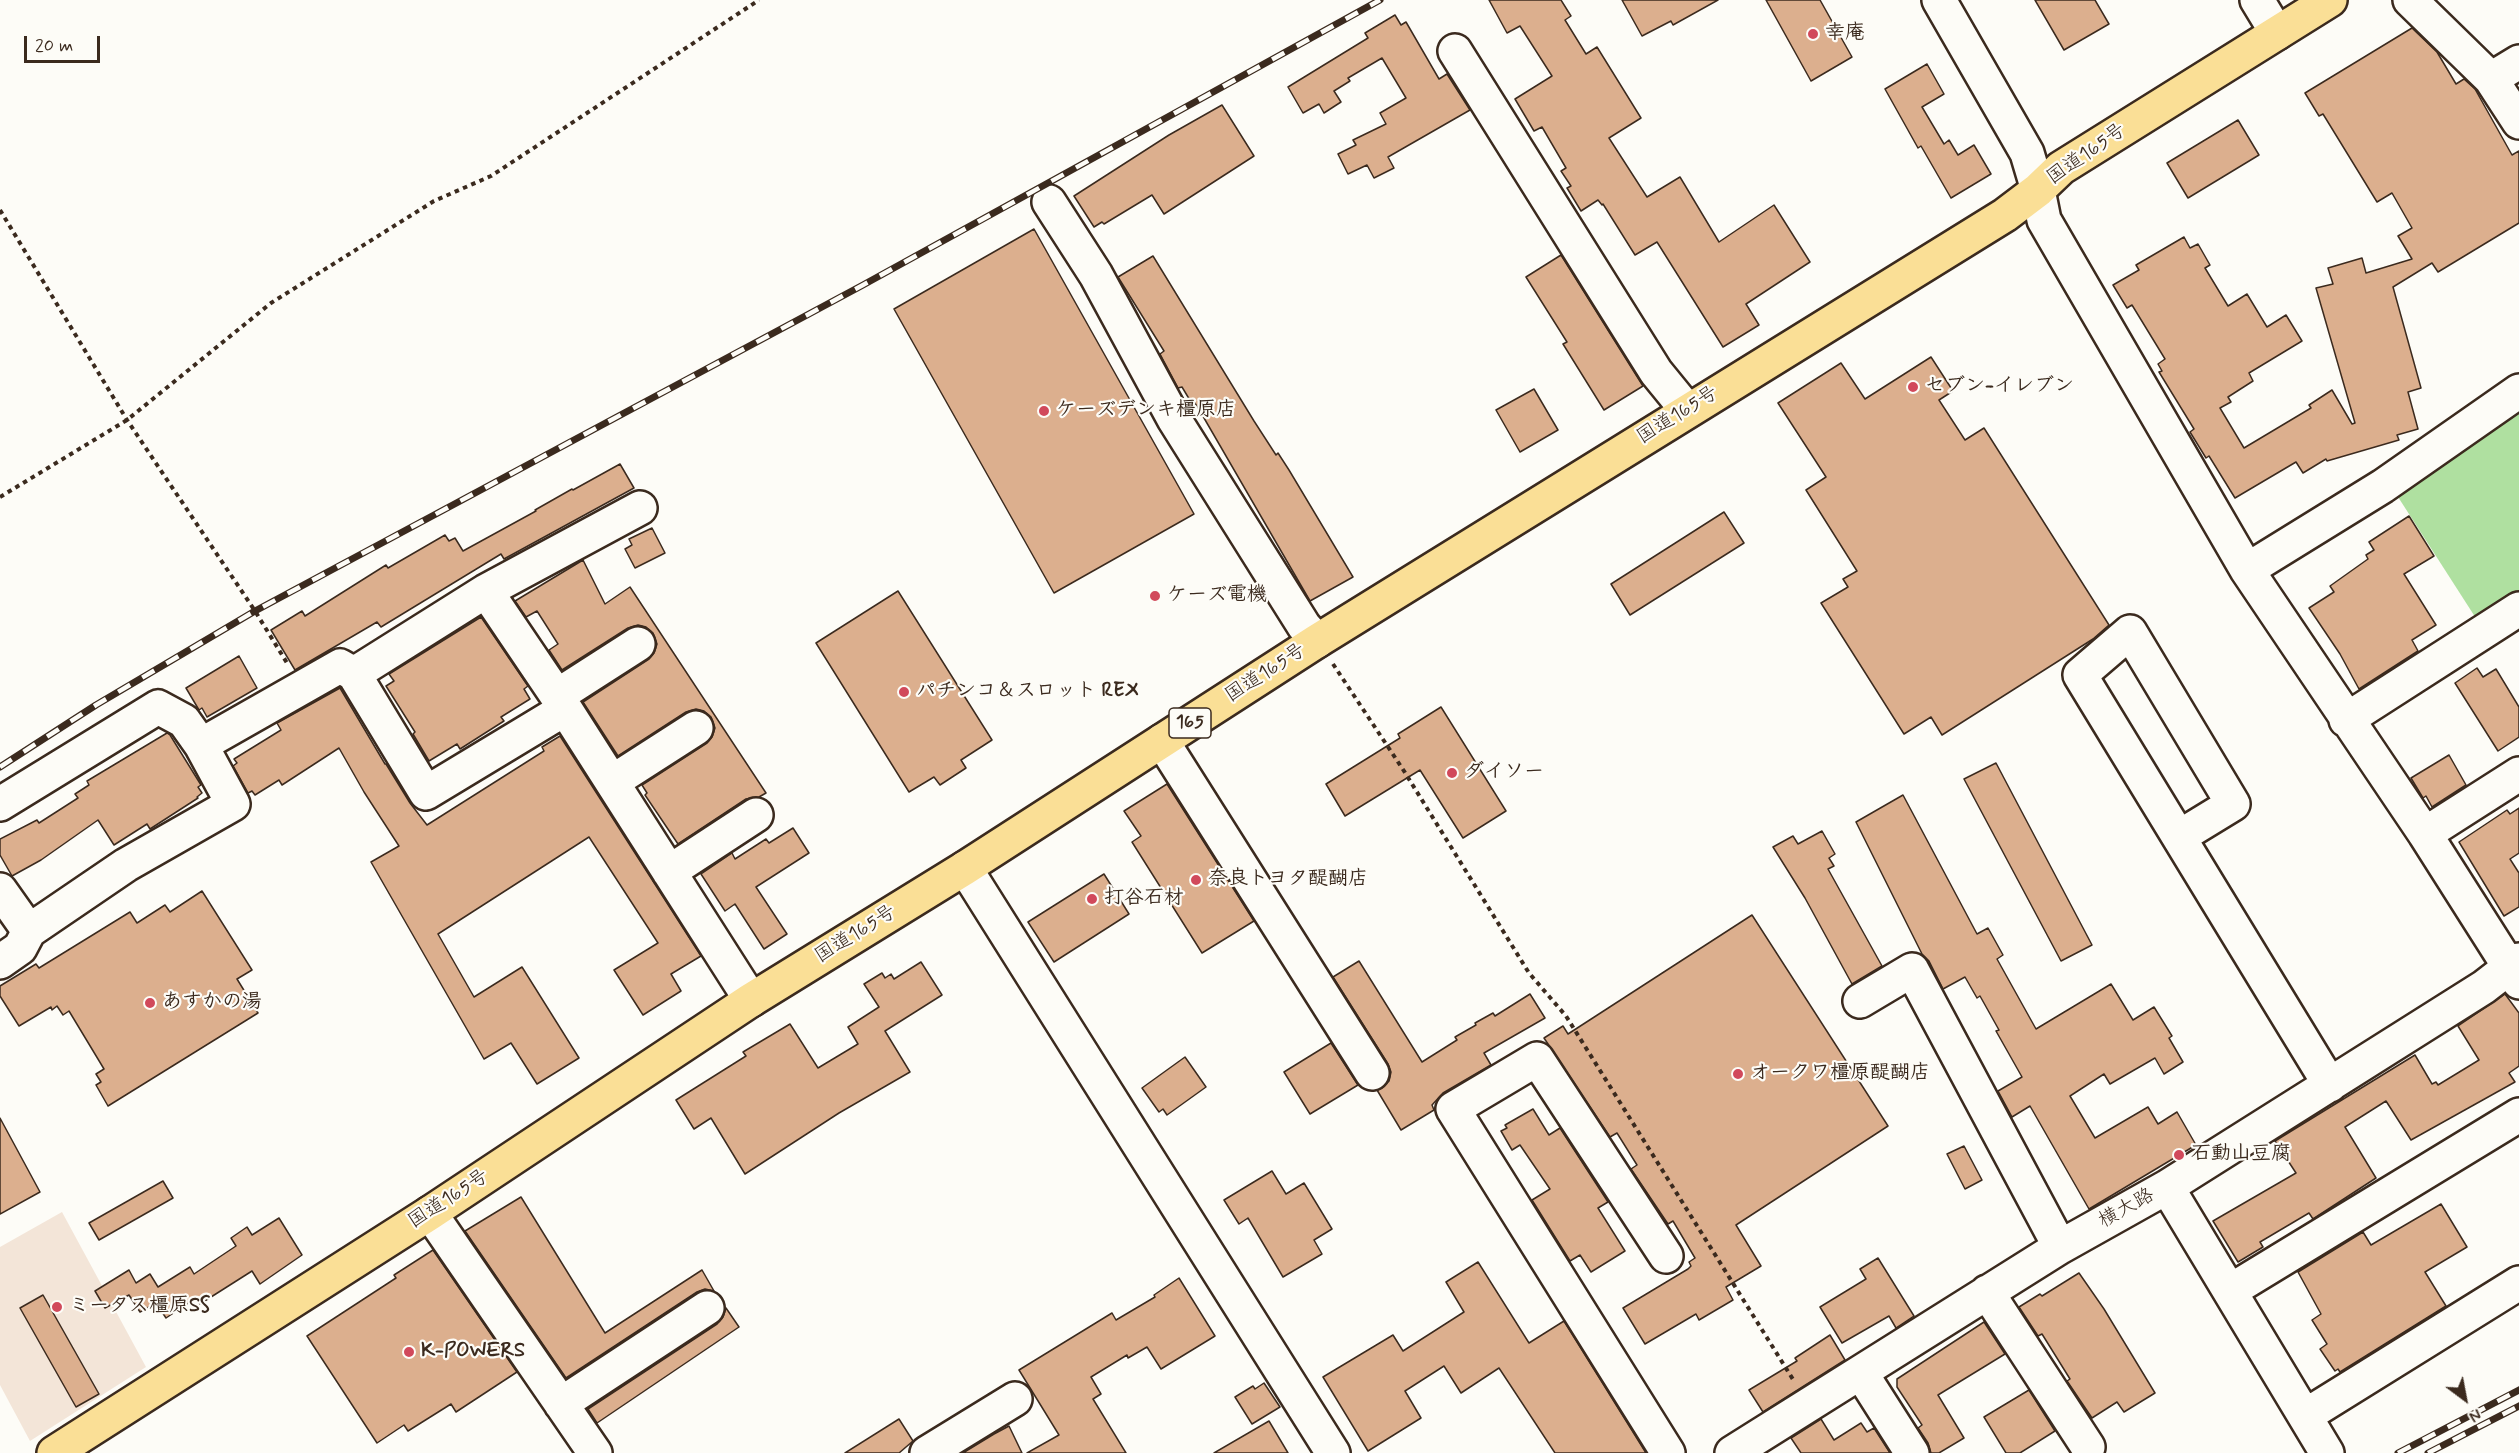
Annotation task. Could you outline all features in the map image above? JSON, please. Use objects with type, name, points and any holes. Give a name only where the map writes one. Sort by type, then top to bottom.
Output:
[{"type":"highway","name":"国道165号","points":[[54,1453],[429,1214],[751,1000],[965,868],[1317,641],[2005,215],[2038,190],[2061,168],[2330,0]]},
{"type":"street","points":[[1939,0],[2027,153],[2044,220],[2247,570],[2516,970]]},
{"type":"street","points":[[2257,0],[2277,33]]},
{"type":"street","points":[[2410,0],[2491,79],[2519,122]]},
{"type":"street","points":[[1455,51],[1656,372],[1687,410]]},
{"type":"street","points":[[2491,79],[2519,62]]},
{"type":"street","points":[[1049,202],[1096,275],[1174,419],[1304,626],[1317,641]]},
{"type":"street","points":[[2247,570],[2383,486],[2519,391]]},
{"type":"street","points":[[354,674],[486,591],[640,508]]},
{"type":"street","points":[[486,591],[561,702],[751,1000]]},
{"type":"street","points":[[2346,720],[2519,609]]},
{"type":"street","points":[[2179,837],[2233,804],[2130,632],[2080,675],[2179,837],[2330,1084]]},
{"type":"street","points":[[201,745],[340,666],[354,674],[426,793],[561,702],[638,644]]},
{"type":"street","points":[[0,804],[158,707],[184,721],[201,745],[233,804],[126,865],[29,931],[20,948],[0,962]]},
{"type":"street","points":[[612,782],[696,728]]},
{"type":"street","points":[[1162,741],[1372,1073]]},
{"type":"street","points":[[2425,834],[2519,774]]},
{"type":"street","points":[[669,872],[756,815]]},
{"type":"street","points":[[965,868],[1334,1453]]},
{"type":"street","points":[[0,890],[29,931]]},
{"type":"street","points":[[1860,1001],[1912,970],[2060,1247]]},
{"type":"street","name":"横大路","points":[[1732,1453],[2060,1247],[2168,1187],[2484,987],[2516,970]]},
{"type":"street","points":[[1665,1256],[1537,1059],[1453,1109],[1668,1453]]},
{"type":"street","points":[[2230,1291],[2519,1115]]},
{"type":"street","points":[[2168,1187],[2327,1453]]},
{"type":"street","points":[[429,1214],[595,1453]]},
{"type":"street","points":[[2305,1416],[2519,1283]]},
{"type":"street","points":[[1987,1292],[2088,1447]]},
{"type":"street","points":[[561,1404],[707,1308]]},
{"type":"street","points":[[1861,1373],[1911,1453]]},
{"type":"street","points":[[945,1448],[1015,1398]]},
{"type":"path","points":[[0,497],[127,420],[271,303],[434,201],[491,176],[759,0]]},
{"type":"path","points":[[0,210],[127,420],[255,611],[303,689]]},
{"type":"path","points":[[1317,641],[1404,771],[1529,973],[1566,1016],[1810,1406]]},
{"type":"shaded area","name":"ミータス橿原SS","points":[[62,1212],[146,1367],[30,1441],[0,1385],[0,1247]]},
{"type":"green space","points":[[2519,403],[2519,598],[2479,623],[2391,486]]},
{"type":"building","points":[[1489,0],[1561,0],[1571,16],[1565,20],[1586,54],[1597,47],[1641,118],[1609,138],[1647,197],[1680,177],[1719,242],[1774,205],[1810,262],[1746,304],[1759,325],[1723,347],[1657,242],[1635,255],[1603,204],[1598,200],[1581,211],[1567,188],[1571,186],[1561,171],[1566,168],[1542,127],[1534,131],[1515,99],[1552,76],[1520,26],[1507,33]]},
{"type":"building","points":[[1622,0],[1718,0],[1673,25],[1671,21],[1642,36]]},
{"type":"building","points":[[1766,0],[1820,0],[1852,57],[1811,81]]},
{"type":"building","points":[[2035,0],[2095,0],[2109,24],[2064,50]]},
{"type":"building","points":[[1395,15],[1401,25],[1406,22],[1439,79],[1447,74],[1470,110],[1388,157],[1394,168],[1374,178],[1367,165],[1348,174],[1338,154],[1356,145],[1353,140],[1386,124],[1380,113],[1406,98],[1382,58],[1348,78],[1350,81],[1334,91],[1341,102],[1324,113],[1319,104],[1303,113],[1288,87],[1368,38],[1365,33]]},
{"type":"building","points":[[2412,28],[2437,52],[2456,84],[2464,79],[2475,89],[2512,155],[2519,151],[2519,223],[2438,272],[2432,263],[2393,287],[2421,388],[2408,392],[2418,429],[2397,435],[2399,440],[2327,461],[2326,459],[2303,473],[2296,462],[2235,498],[2209,456],[2206,458],[2190,432],[2194,429],[2159,372],[2162,371],[2158,364],[2165,359],[2132,305],[2127,308],[2113,285],[2139,270],[2136,265],[2184,237],[2190,248],[2198,244],[2210,265],[2205,268],[2228,306],[2247,294],[2267,327],[2286,315],[2302,341],[2249,373],[2253,381],[2228,397],[2231,402],[2220,408],[2244,448],[2311,408],[2309,405],[2332,390],[2352,424],[2355,423],[2316,288],[2333,284],[2328,268],[2362,258],[2366,273],[2412,259],[2398,236],[2412,228],[2392,193],[2377,202],[2323,114],[2319,116],[2305,93]]},
{"type":"building","points":[[1927,64],[1944,94],[1922,107],[1944,144],[1949,140],[1958,155],[1974,145],[1991,174],[1951,198],[1921,146],[1918,148],[1885,89]]},
{"type":"building","points":[[1222,105],[1254,156],[1164,214],[1152,195],[1104,224],[1102,222],[1094,227],[1074,196],[1169,135]]},
{"type":"building","points":[[2238,120],[2259,155],[2188,198],[2167,163]]},
{"type":"building","name":"ケーズデンキ橿原店","points":[[1034,229],[1194,514],[1054,593],[894,309]]},
{"type":"building","points":[[1561,255],[1643,386],[1604,410],[1563,344],[1567,342],[1526,277]]},
{"type":"building","points":[[1153,256],[1254,421],[1276,455],[1278,453],[1289,470],[1353,577],[1310,601],[1193,400],[1191,402],[1182,387],[1178,388],[1160,354],[1164,351],[1118,277]]},
{"type":"building","points":[[1931,357],[1953,391],[1939,400],[1965,440],[1984,428],[2109,625],[2093,639],[1942,735],[1931,717],[1904,734],[1821,603],[1848,587],[1843,579],[1857,571],[1806,490],[1826,477],[1778,403],[1841,363],[1865,399]]},
{"type":"building","points":[[1534,389],[1558,430],[1520,452],[1496,410]]},
{"type":"building","points":[[620,464],[634,488],[504,559],[501,554],[381,627],[377,622],[295,670],[271,630],[302,611],[305,616],[386,565],[388,568],[445,535],[449,541],[455,538],[463,551]]},
{"type":"building","points":[[1724,512],[1744,543],[1630,615],[1611,584]]},
{"type":"building","points":[[2409,516],[2434,556],[2404,574],[2436,625],[2412,640],[2418,651],[2359,689],[2340,654],[2309,608],[2334,592],[2330,586],[2368,559],[2366,555],[2374,550],[2369,542]]},
{"type":"building","points":[[652,528],[665,553],[635,568],[625,549],[632,545],[629,539]]},
{"type":"building","points":[[583,560],[605,604],[630,587],[766,793],[759,797],[746,799],[678,844],[645,795],[647,793],[642,785],[707,743],[715,728],[711,717],[704,711],[696,709],[686,712],[618,756],[583,702],[649,659],[657,644],[653,633],[646,627],[638,625],[628,628],[562,670],[549,650],[558,644],[537,611],[526,617],[515,601]]},
{"type":"building","name":"パチンコ＆スロット REX","points":[[898,591],[992,740],[961,760],[966,768],[940,785],[934,777],[909,792],[816,643]]},
{"type":"building","points":[[481,617],[528,686],[524,689],[530,699],[501,717],[504,721],[460,749],[457,744],[429,761],[413,734],[415,732],[386,686],[394,681],[389,674]]},
{"type":"building","points":[[239,656],[257,688],[207,717],[202,708],[199,710],[186,688]]},
{"type":"building","points":[[2477,668],[2483,677],[2496,669],[2519,707],[2519,737],[2498,751],[2455,683]]},
{"type":"building","points":[[340,688],[385,764],[427,825],[544,751],[542,747],[560,736],[701,956],[671,974],[681,991],[643,1015],[614,970],[658,943],[589,837],[438,934],[474,997],[522,967],[579,1058],[537,1084],[511,1043],[484,1059],[371,862],[399,846],[339,748],[282,785],[279,780],[255,795],[252,791],[248,793],[233,766],[237,763],[234,759],[281,730],[277,723]]},
{"type":"building","name":"ダイソー","points":[[1441,707],[1506,811],[1463,838],[1420,770],[1345,816],[1326,784],[1400,738],[1398,734]]},
{"type":"building","points":[[167,733],[201,785],[198,787],[202,793],[198,798],[150,829],[147,824],[114,845],[98,820],[41,860],[12,876],[0,855],[0,839],[37,820],[39,823],[78,798],[75,794],[89,785],[87,781]]},
{"type":"building","points":[[2449,755],[2466,785],[2432,807],[2426,796],[2423,798],[2411,778]]},
{"type":"building","points":[[1996,763],[2092,945],[2061,961],[1964,779]]},
{"type":"building","name":"奈良トヨタ醍醐店","points":[[1167,784],[1254,921],[1202,953],[1132,842],[1141,836],[1124,811]]},
{"type":"building","points":[[1903,795],[1977,934],[1988,928],[2003,955],[1997,959],[2036,1029],[2111,984],[2133,1020],[2154,1007],[2172,1036],[2169,1038],[2183,1062],[2164,1074],[2155,1058],[2110,1084],[2104,1074],[2070,1096],[2095,1138],[2148,1107],[2158,1124],[2177,1112],[2196,1145],[2089,1209],[2030,1106],[2012,1117],[1998,1091],[2022,1077],[1996,1031],[1999,1030],[1980,996],[1977,998],[1965,977],[1943,989],[1929,961],[1922,954],[1856,822]]},
{"type":"building","points":[[2519,808],[2519,853],[2510,859],[2519,873],[2519,907],[2504,916],[2459,842],[2507,810],[2510,814]]},
{"type":"building","points":[[793,828],[809,853],[756,887],[787,934],[764,949],[735,904],[725,911],[701,874],[732,853],[735,859],[766,839],[769,843]]},
{"type":"building","points":[[1822,831],[1835,854],[1829,858],[1834,866],[1828,869],[1882,966],[1852,984],[1805,898],[1773,847],[1793,836],[1798,844]]},
{"type":"building","name":"打谷石材","points":[[1104,874],[1129,914],[1054,962],[1028,922]]},
{"type":"building","name":"あすかの湯","points":[[202,891],[252,970],[237,979],[258,1013],[108,1106],[96,1085],[101,1082],[96,1074],[104,1069],[69,1011],[63,1015],[57,1006],[52,1010],[51,1007],[19,1026],[0,996],[0,986],[36,964],[39,968],[130,912],[137,923],[165,905],[170,912]]},
{"type":"building","name":"オークワ橿原醍醐店","points":[[1752,915],[1888,1126],[1736,1225],[1761,1266],[1726,1287],[1733,1300],[1699,1320],[1696,1314],[1645,1344],[1623,1308],[1688,1269],[1691,1266],[1689,1262],[1695,1258],[1673,1221],[1668,1224],[1631,1169],[1637,1165],[1617,1133],[1610,1137],[1544,1038],[1563,1026],[1568,1034]]},
{"type":"building","points":[[1359,961],[1422,1062],[1457,1040],[1455,1037],[1476,1025],[1475,1023],[1493,1013],[1495,1016],[1530,994],[1545,1018],[1484,1053],[1491,1065],[1443,1093],[1432,1105],[1434,1110],[1401,1130],[1377,1090],[1389,1081],[1391,1072],[1388,1064],[1333,977]]},
{"type":"building","points":[[921,962],[942,995],[885,1031],[910,1072],[839,1113],[745,1174],[711,1118],[694,1129],[676,1100],[746,1056],[743,1052],[790,1024],[818,1068],[858,1044],[848,1027],[879,1007],[864,984],[882,973],[885,978],[891,974],[894,979]]},
{"type":"building","points":[[2505,994],[2519,1013],[2519,1066],[2509,1073],[2515,1082],[2411,1140],[2386,1101],[2345,1127],[2376,1178],[2313,1219],[2309,1213],[2260,1242],[2263,1247],[2238,1262],[2213,1221],[2296,1173],[2275,1141],[2415,1055],[2432,1084],[2436,1082],[2438,1085],[2479,1060],[2458,1026]]},
{"type":"building","points":[[1331,1043],[1358,1085],[1310,1114],[1284,1072]]},
{"type":"building","points":[[1185,1057],[1206,1087],[1167,1115],[1163,1109],[1159,1112],[1142,1088]]},
{"type":"building","points":[[1533,1109],[1549,1135],[1560,1128],[1608,1202],[1598,1208],[1625,1251],[1591,1272],[1580,1255],[1570,1261],[1532,1200],[1550,1189],[1520,1145],[1512,1150],[1501,1131],[1507,1128],[1505,1125]]},
{"type":"building","points":[[0,1118],[40,1192],[0,1214]]},
{"type":"building","points":[[1964,1146],[1982,1180],[1965,1189],[1947,1154]]},
{"type":"building","points":[[1272,1171],[1286,1194],[1304,1183],[1332,1229],[1314,1240],[1322,1254],[1283,1277],[1248,1218],[1239,1224],[1224,1200]]},
{"type":"building","points":[[163,1181],[173,1198],[99,1240],[89,1223]]},
{"type":"building","name":"K-POWERS","points":[[521,1197],[605,1333],[702,1270],[714,1291],[705,1289],[697,1292],[566,1378],[465,1231]]},
{"type":"building","points":[[2441,1204],[2467,1247],[2425,1272],[2446,1306],[2340,1372],[2338,1369],[2335,1371],[2320,1349],[2327,1344],[2312,1320],[2321,1314],[2298,1272],[2363,1232],[2371,1245]]},
{"type":"building","points":[[279,1218],[302,1255],[260,1284],[252,1271],[200,1304],[196,1298],[166,1318],[156,1303],[140,1312],[129,1295],[105,1308],[95,1291],[129,1270],[136,1283],[150,1274],[158,1287],[190,1267],[194,1274],[236,1246],[231,1238],[247,1227],[252,1235]]},
{"type":"building","name":"K-POWERS","points":[[433,1250],[517,1372],[456,1412],[451,1404],[408,1431],[404,1425],[377,1443],[307,1336],[396,1278],[394,1275]]},
{"type":"building","points":[[1878,1258],[1914,1316],[1896,1328],[1889,1316],[1842,1343],[1820,1307],[1866,1279],[1860,1269]]},
{"type":"building","points":[[1478,1262],[1529,1343],[1564,1321],[1646,1453],[1555,1453],[1499,1368],[1461,1393],[1444,1366],[1405,1391],[1421,1418],[1368,1451],[1323,1377],[1393,1335],[1403,1351],[1464,1312],[1446,1282]]},
{"type":"building","points":[[2079,1273],[2104,1309],[2155,1393],[2124,1412],[2117,1402],[2092,1418],[2067,1381],[2070,1379],[2042,1334],[2038,1336],[2019,1307]]},
{"type":"building","points":[[1179,1278],[1215,1336],[1161,1369],[1147,1347],[1128,1358],[1127,1355],[1091,1377],[1101,1394],[1093,1399],[1126,1453],[1027,1453],[1059,1435],[1019,1370],[1112,1313],[1116,1320],[1155,1297],[1154,1295]]},
{"type":"building","points":[[43,1295],[99,1394],[76,1407],[20,1308]]},
{"type":"building","points":[[726,1308],[739,1327],[597,1423],[588,1409],[717,1324]]},
{"type":"building","points":[[1984,1322],[2005,1354],[1938,1395],[1964,1438],[1939,1453],[1931,1453],[1928,1443],[1918,1428],[1922,1425],[1897,1387],[1897,1379]]},
{"type":"building","points":[[1830,1335],[1845,1360],[1763,1412],[1749,1390],[1797,1361],[1795,1358]]},
{"type":"building","points":[[1264,1383],[1280,1407],[1252,1424],[1235,1397],[1253,1386],[1255,1389]]},
{"type":"building","points":[[2029,1390],[2055,1431],[2020,1453],[2006,1453],[1984,1417]]},
{"type":"building","points":[[899,1419],[913,1441],[899,1453],[845,1453]]},
{"type":"building","points":[[1821,1419],[1834,1440],[1861,1423],[1867,1432],[1874,1428],[1890,1453],[1801,1453],[1791,1438]]},
{"type":"building","points":[[1269,1421],[1288,1453],[1214,1453]]},
{"type":"building","points":[[1009,1426],[1022,1453],[963,1453],[994,1434]]},
{"type":"railway","points":[[0,767],[96,705],[255,611],[863,285],[1380,0]]},
{"type":"railway","points":[[2398,1453],[2519,1390]]},
{"type":"railway","points":[[2428,1453],[2519,1406]]},
{"type":"place","name":"幸庵","points":[[1813,34]]},
{"type":"place","name":"セブン-イレブン","points":[[1913,387]]},
{"type":"place","name":"ケーズデンキ橿原店","points":[[1044,411]]},
{"type":"place","name":"ケーズ電機","points":[[1155,596]]},
{"type":"place","name":"パチンコ＆スロット REX","points":[[904,692]]},
{"type":"place","name":"ダイソー","points":[[1452,773]]},
{"type":"place","name":"奈良トヨタ醍醐店","points":[[1196,880]]},
{"type":"place","name":"打谷石材","points":[[1092,899]]},
{"type":"place","name":"あすかの湯","points":[[150,1003]]},
{"type":"place","name":"オークワ橿原醍醐店","points":[[1738,1074]]},
{"type":"place","name":"石動山豆腐","points":[[2179,1155]]},
{"type":"place","name":"ミータス橿原SS","points":[[57,1307]]},
{"type":"place","name":"K-POWERS","points":[[409,1352]]}]
